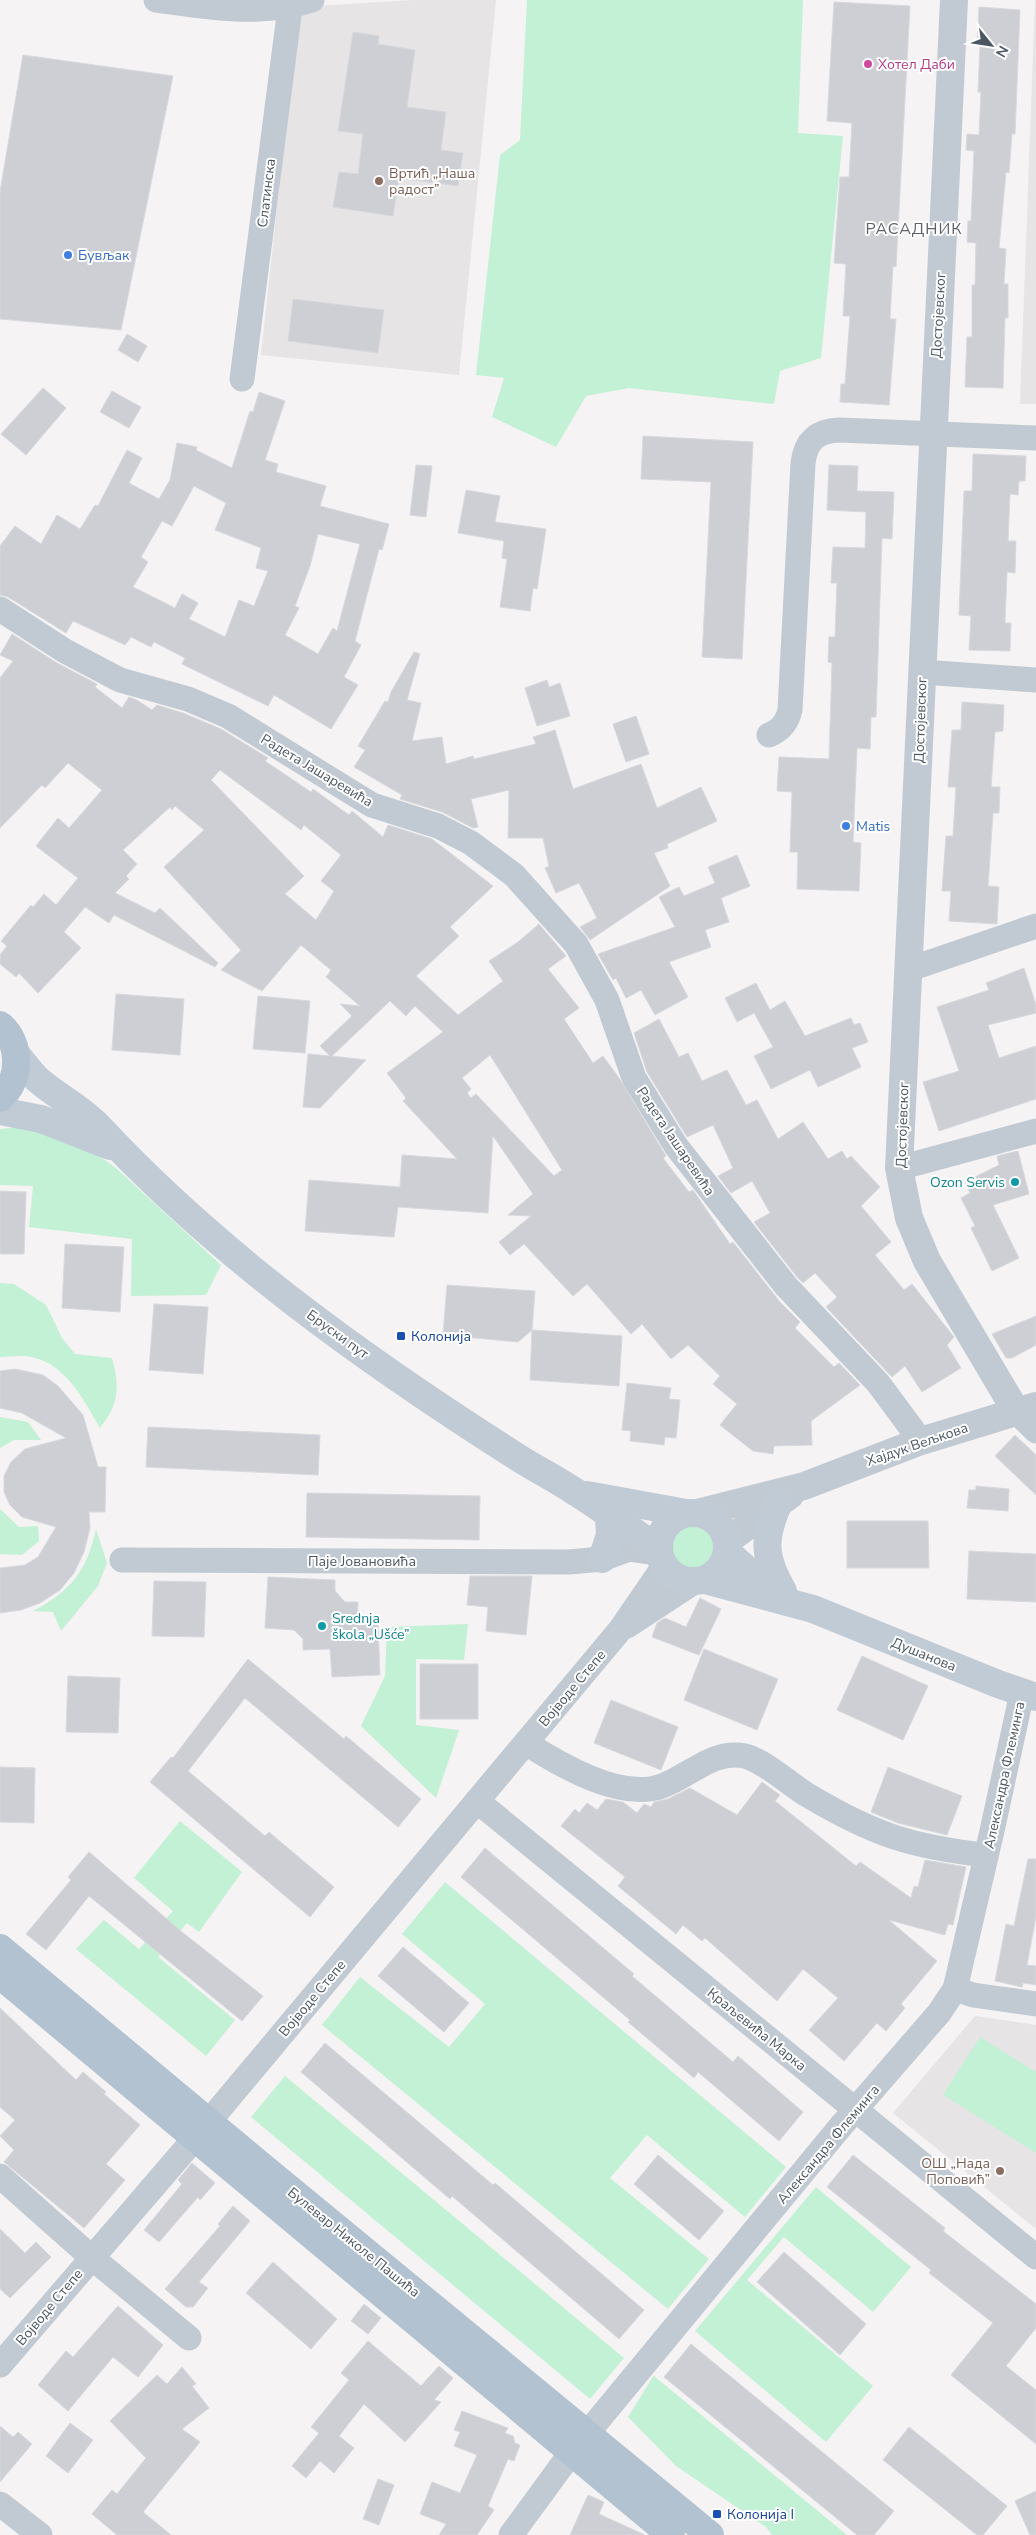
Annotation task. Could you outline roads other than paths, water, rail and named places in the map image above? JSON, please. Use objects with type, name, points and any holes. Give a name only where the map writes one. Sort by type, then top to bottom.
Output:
[{"type":"main road","points":[[0,1025],[12,1040],[16,1054],[16,1068],[12,1082],[0,1098]]},
{"type":"main road","name":"Бруски пут","points":[[16,1054],[38,1080],[79,1108],[118,1149],[237,1256],[331,1331],[507,1450],[578,1494],[660,1557]]},
{"type":"main road","name":"Бруски пут","points":[[0,1111],[56,1124],[118,1149]]},
{"type":"main road","name":"Бруски пут","points":[[578,1494],[691,1513]]},
{"type":"main road","points":[[783,1591],[773,1575],[768,1558],[767,1539],[770,1522],[790,1495]]},
{"type":"main road","points":[[691,1513],[705,1515],[719,1525],[727,1547],[720,1569],[700,1581],[682,1580],[671,1575],[660,1557],[660,1536],[666,1526],[675,1518],[691,1513]]},
{"type":"main road","points":[[602,1559],[610,1535],[609,1516]]},
{"type":"main road","name":"Душанова","points":[[727,1547],[746,1569],[813,1610]]},
{"type":"main road","name":"Душанова","points":[[700,1581],[813,1610],[1029,1695]]},
{"type":"main road","name":"Булевар Николе Пашића","points":[[0,1948],[202,2129],[580,2443],[710,2535]]},
{"type":"main road","name":"Булевар Николе Пашића","points":[[0,1975],[202,2129]]},
{"type":"main road","name":"Булевар Николе Пашића","points":[[580,2443],[671,2535]]},
{"type":"street","name":"Слатинска","points":[[156,0],[221,8],[298,2],[242,379]]},
{"type":"street","name":"Достојевског","points":[[954,0],[932,435],[910,969],[899,1168],[903,1194],[917,1240],[1026,1409]]},
{"type":"street","points":[[769,735],[781,729],[790,710],[803,463],[807,445],[817,434],[826,430],[1036,438]]},
{"type":"street","name":"Радета Јашаревића","points":[[0,609],[65,652],[120,680],[188,699],[228,716],[372,805],[438,826],[472,843],[514,875],[576,944],[607,1000],[634,1078],[676,1146],[786,1286],[878,1383],[921,1441]]},
{"type":"street","points":[[922,672],[1036,680]]},
{"type":"street","points":[[910,969],[1036,926]]},
{"type":"street","points":[[899,1168],[1036,1131]]},
{"type":"street","points":[[1026,1409],[1036,1431]]},
{"type":"street","name":"Хајдук Вељкова","points":[[790,1495],[921,1441],[1026,1409]]},
{"type":"street","points":[[691,1513],[790,1495]]},
{"type":"street","points":[[727,1547],[790,1495]]},
{"type":"street","name":"Паје Јовановића","points":[[122,1560],[569,1562],[602,1559],[639,1565],[660,1557]]},
{"type":"street","name":"Војводе Степе","points":[[0,2365],[202,2129],[620,1630],[660,1557]]},
{"type":"street","name":"Војводе Степе","points":[[620,1630],[700,1581]]},
{"type":"street","name":"Александра Флеминга","points":[[511,2535],[580,2443],[856,2109],[939,2013],[955,1990],[986,1855],[1029,1695]]},
{"type":"street","points":[[526,1743],[550,1758],[607,1784],[631,1791],[660,1787],[714,1758],[725,1755],[747,1756],[840,1814],[880,1834],[927,1847],[986,1855]]},
{"type":"street","name":"Краљевића Марка","points":[[477,1801],[1036,2257]]},
{"type":"street","points":[[955,1990],[973,1995],[1036,2004]]},
{"type":"street","points":[[0,2176],[91,2257],[190,2338]]},
{"type":"street","points":[[0,2504],[40,2535]]},
{"type":"place","name":"Хотел Даби","points":[[868,64]]},
{"type":"place","name":"Вртић „Наша радост”","points":[[379,181]]},
{"type":"place","name":"Бувљак","points":[[68,255]]},
{"type":"place","name":"Matis","points":[[846,826]]},
{"type":"place","name":"Ozon Servis","points":[[1015,1182]]},
{"type":"place","name":"Колонија","points":[[401,1336]]},
{"type":"place","name":"Srednja škola „Ušće”","points":[[322,1626]]},
{"type":"place","name":"ОШ „Нада Поповић”","points":[[1000,2171]]},
{"type":"place","name":"Колонија I","points":[[717,2514]]},
{"type":"district","name":"РАСАДНИК","points":[[914,228]]}]
